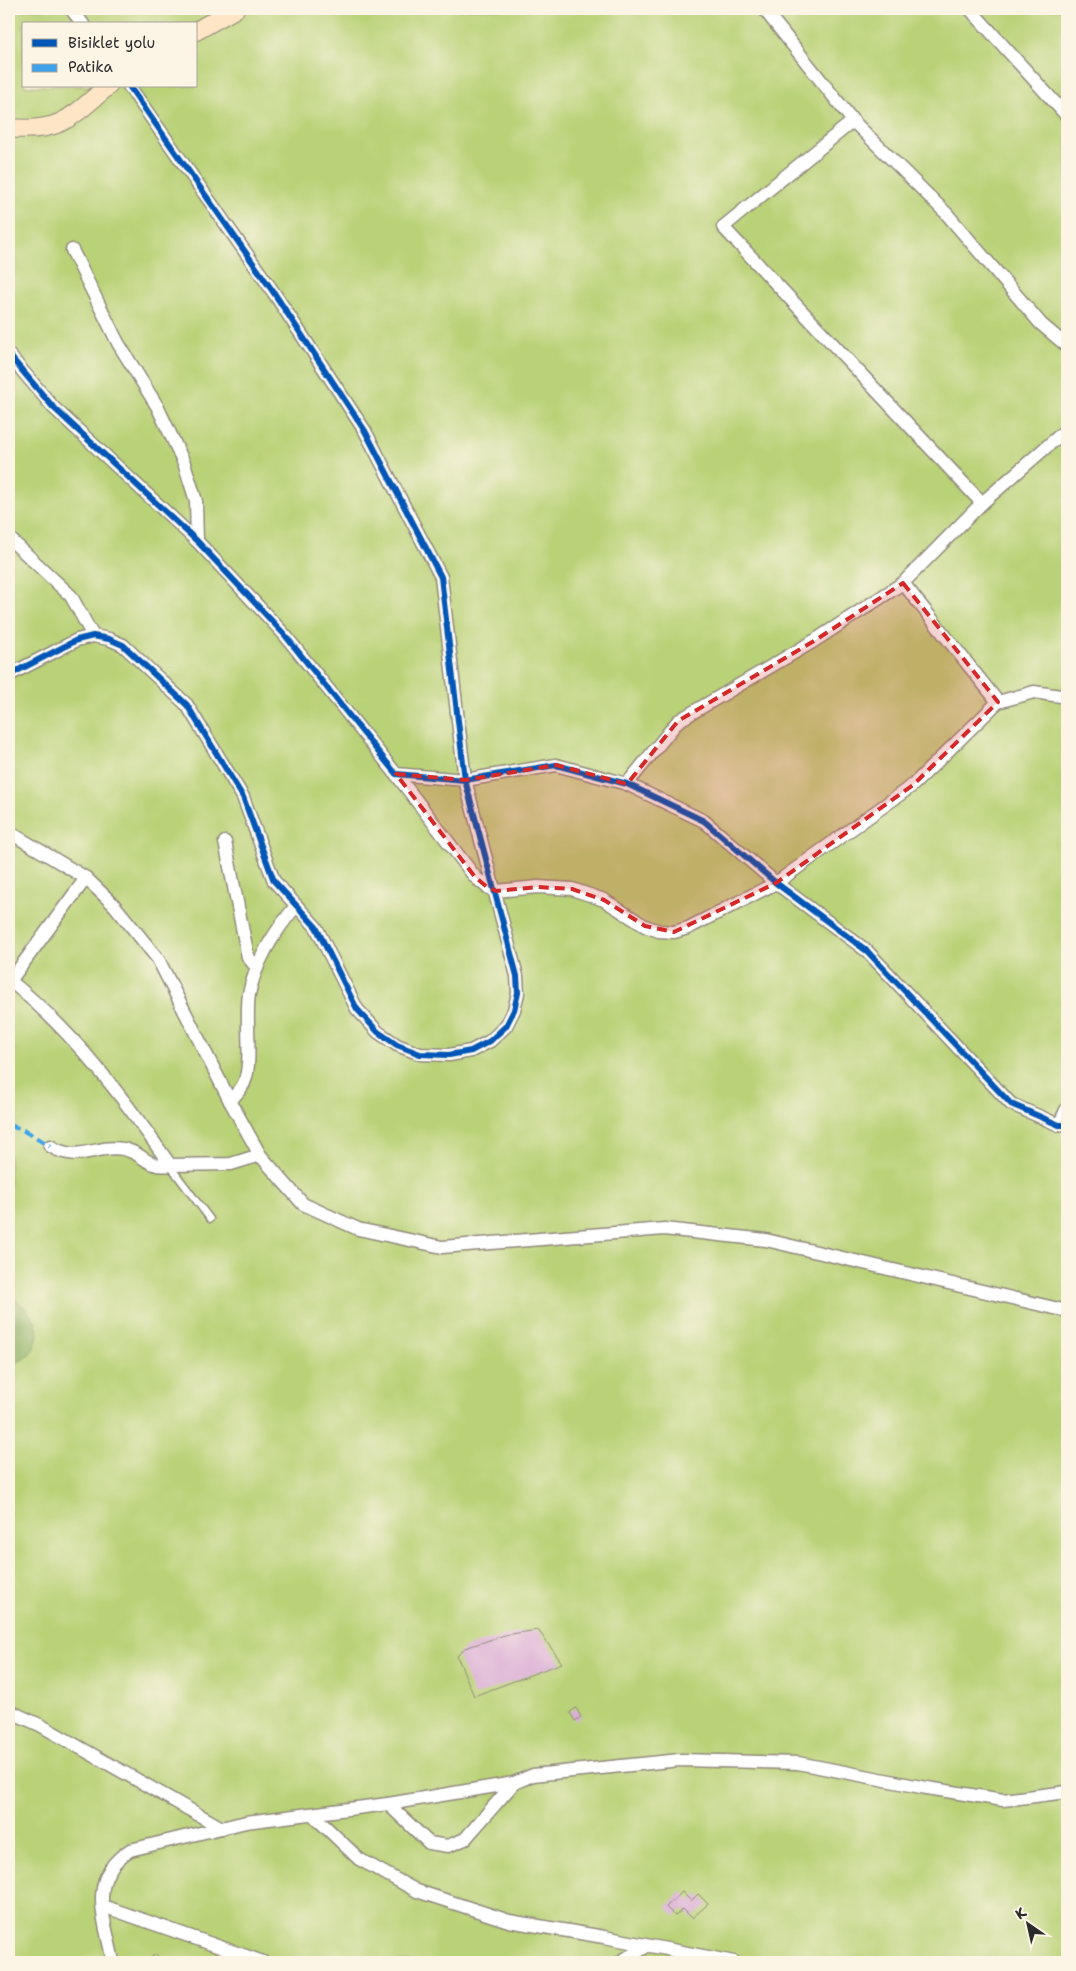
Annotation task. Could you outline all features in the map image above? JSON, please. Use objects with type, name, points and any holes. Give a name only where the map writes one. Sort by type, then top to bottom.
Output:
[{"type":"street","points":[[71,9],[81,22]]},
{"type":"street","points":[[198,30],[235,9]]},
{"type":"street","points":[[764,9],[853,121],[946,213],[1041,324],[1067,346]]},
{"type":"street","points":[[970,9],[1067,116]]},
{"type":"street","points":[[9,128],[51,128],[73,116],[106,88]]},
{"type":"street","points":[[9,675],[77,640],[93,636],[109,638],[123,645],[187,705],[243,798],[274,881],[316,926],[357,1009],[378,1032],[398,1045],[420,1054],[449,1056],[470,1051],[490,1041],[506,1026],[514,1010],[518,993],[517,976],[465,780],[441,577],[366,430],[274,293],[130,88]]},
{"type":"street","points":[[853,121],[723,227],[982,503]]},
{"type":"street","points":[[72,250],[118,343],[157,406],[184,463],[196,501],[197,542]]},
{"type":"street","points":[[9,355],[53,407],[197,542],[284,634],[396,774],[475,877],[487,887],[496,891],[538,887],[572,890],[604,900],[645,926],[659,931],[674,932],[688,928],[776,883],[913,785],[998,702],[1034,692],[1067,697]]},
{"type":"street","points":[[627,784],[678,721],[814,641],[903,583],[982,503],[1067,429]]},
{"type":"street","points":[[9,538],[71,596],[93,636]]},
{"type":"street","points":[[903,583],[998,702]]},
{"type":"street","points":[[396,774],[465,780],[556,766],[627,784],[704,821],[776,883],[867,951],[1011,1104],[1063,1125],[1067,1108]]},
{"type":"street","points":[[9,832],[86,878],[114,905],[158,959],[230,1101],[260,1155],[303,1204],[358,1229],[442,1248],[664,1229],[766,1240],[1067,1311]]},
{"type":"street","points":[[225,842],[248,957],[257,968]]},
{"type":"street","points":[[86,878],[9,980],[53,1019],[116,1090],[170,1165]]},
{"type":"street","points":[[230,1101],[244,1084],[247,1074],[247,1013],[257,968],[277,929],[296,906]]},
{"type":"street","points":[[50,1146],[65,1153],[79,1155],[122,1148],[136,1153],[158,1167],[170,1165],[231,1164],[260,1155]]},
{"type":"street","points":[[9,1711],[40,1725],[222,1828]]},
{"type":"street","points":[[113,1962],[101,1887],[107,1872],[117,1859],[130,1850],[246,1822],[388,1804],[514,1783],[533,1774],[680,1760],[798,1764],[1003,1800],[1067,1792]]},
{"type":"street","points":[[388,1804],[429,1843],[448,1846],[465,1839],[514,1783]]},
{"type":"street","points":[[312,1814],[359,1859],[417,1891],[509,1921],[734,1962]]},
{"type":"street","points":[[103,1906],[263,1962]]},
{"type":"street","points":[[620,1962],[647,1946]]},
{"type":"lane","points":[[170,1165],[210,1219]]},
{"type":"highlighted area","points":[[903,583],[998,702],[913,785],[776,883],[674,932],[645,926],[604,900],[572,889],[538,887],[496,891],[487,887],[475,877],[396,774],[465,780],[556,765],[627,784],[678,721],[814,641]]},
{"type":"green space","points":[[9,9],[1067,9],[1067,1962],[9,1962],[9,1364],[13,1364],[33,1318],[9,1293]]},
{"type":"green space","points":[[9,1293],[33,1318],[38,1333],[34,1348],[29,1354],[17,1362],[9,1364]]},
{"type":"building","points":[[538,1630],[562,1663],[474,1696],[457,1656],[465,1648],[505,1635]]},
{"type":"building","points":[[576,1708],[581,1717],[575,1721],[570,1712]]},
{"type":"building","points":[[682,1892],[691,1901],[698,1894],[708,1904],[692,1918],[683,1909],[675,1916],[666,1907]]},
{"type":"building","points":[[156,1954],[162,1962],[145,1962]]},
{"type":"marked path","points":[[9,1125],[25,1131],[50,1146]]},
{"type":"cycle path","points":[[9,675],[77,640],[93,636],[109,639],[123,645],[187,705],[243,797],[274,881],[316,927],[357,1009],[378,1032],[397,1045],[420,1054],[449,1055],[471,1051],[490,1041],[506,1026],[514,1010],[518,993],[517,976],[465,780],[441,577],[365,431],[274,293],[130,88]]},
{"type":"cycle path","points":[[9,355],[53,407],[197,541],[284,634],[396,774],[465,780],[556,765],[627,784],[704,821],[776,883],[867,951],[1011,1104],[1059,1125],[1067,1125]]}]
